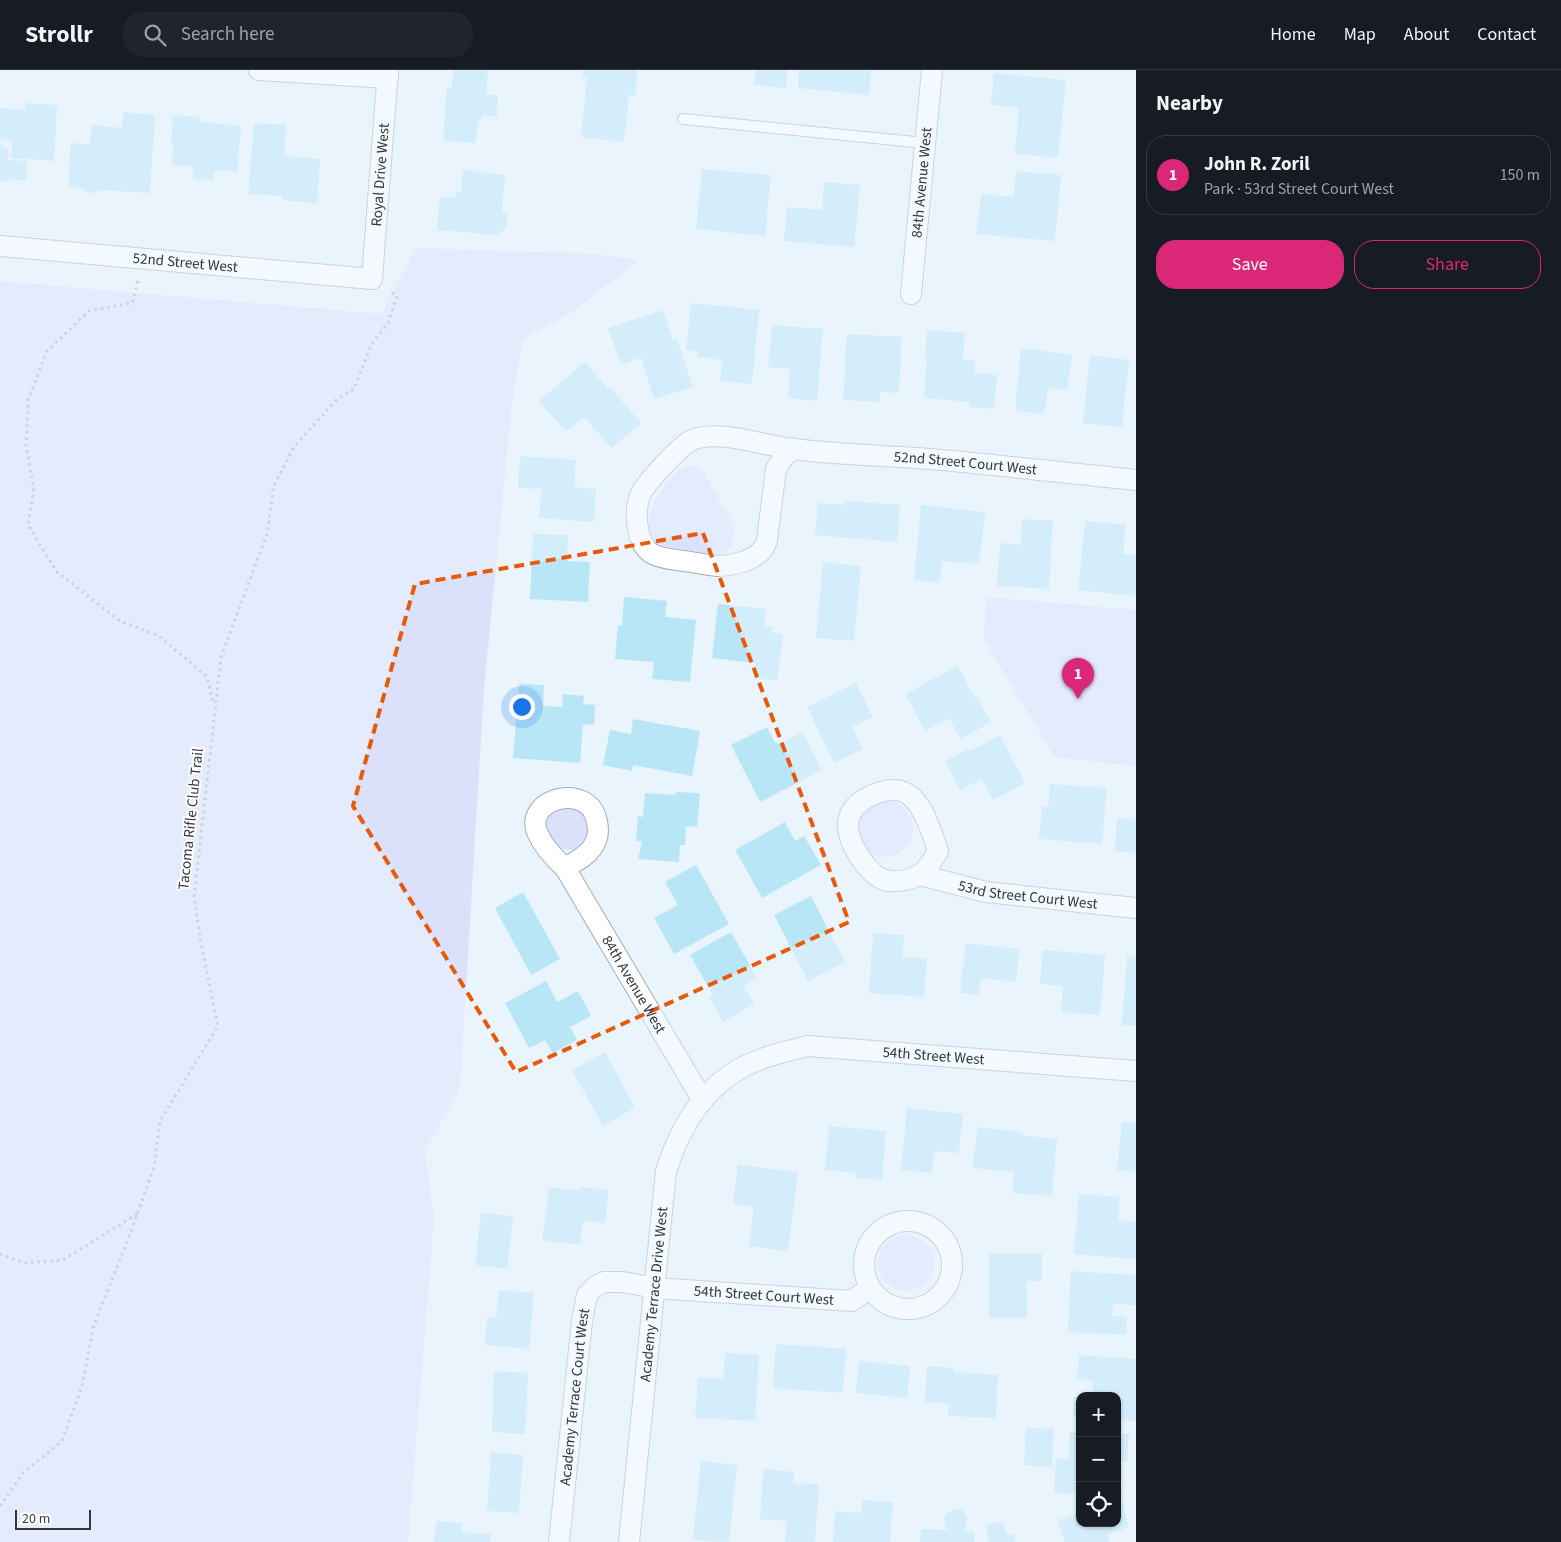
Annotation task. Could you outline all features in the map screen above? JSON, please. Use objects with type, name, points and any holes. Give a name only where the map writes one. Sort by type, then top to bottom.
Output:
[{"type":"street","points":[[259,70],[388,74]]},
{"type":"street","name":"84th Avenue West","points":[[911,294],[932,70]]},
{"type":"street","name":"Royal Drive West","points":[[372,279],[388,74]]},
{"type":"street","name":"52nd Street West","points":[[0,246],[372,279]]},
{"type":"street","name":"52nd Street Court West","points":[[794,449],[784,456],[776,469],[767,540],[763,550],[754,557],[718,566],[663,558],[651,553],[641,542],[638,533],[640,496],[645,487],[677,452],[690,442],[703,438],[716,437],[794,449],[1136,480]]},
{"type":"street","name":"53rd Street Court West","points":[[920,875],[938,852],[928,823],[914,801],[902,792],[889,790],[875,793],[862,800],[853,811],[848,824],[851,838],[862,862],[887,881],[904,881],[920,875],[986,892],[1136,908]]},
{"type":"street","name":"84th Avenue West","points":[[565,868],[702,1099]]},
{"type":"street","name":"54th Street West","points":[[736,1072],[745,1066],[775,1054],[808,1046],[1136,1071]]},
{"type":"street","name":"Academy Terrace Drive West","points":[[629,1542],[656,1288],[662,1196],[666,1171],[674,1146],[686,1122],[702,1099],[722,1081],[736,1072]]},
{"type":"street","points":[[898,1222],[913,1222],[926,1225],[938,1234],[947,1245],[951,1258],[949,1279],[937,1297],[925,1306],[910,1309],[896,1307],[883,1301],[869,1288],[864,1263],[867,1249],[874,1237],[885,1228],[898,1222]]},
{"type":"street","name":"Academy Terrace Court West","points":[[559,1542],[582,1321],[587,1295],[596,1286],[604,1282],[623,1282],[656,1288]]},
{"type":"street","name":"54th Street Court West","points":[[656,1288],[852,1301],[869,1288]]},
{"type":"lane","points":[[683,119],[925,143]]},
{"type":"path","name":"Tacoma Rifle Club Trail","points":[[144,259],[132,303],[88,310],[47,350],[28,400],[26,446],[34,488],[28,525],[57,572],[120,621],[159,636],[207,678],[214,704]]},
{"type":"path","name":"Tacoma Rifle Club Trail","points":[[0,1506],[23,1473],[62,1441],[82,1386],[94,1325],[154,1167],[160,1120],[218,1026],[201,943],[194,896],[214,704],[221,657],[267,534],[274,485],[294,447],[337,399],[354,389],[371,345],[388,323],[397,296],[372,279]]},
{"type":"path","points":[[0,1254],[25,1263],[63,1260],[137,1214]]},
{"type":"highlighted area","points":[[703,533],[849,922],[516,1072],[353,806],[415,584]]},
{"type":"shaded area","points":[[416,248],[595,254],[639,260],[571,313],[523,339],[512,401],[484,689],[460,1087],[425,1151],[434,1218],[408,1542],[0,1542],[0,281],[381,314]]},
{"type":"shaded area","points":[[694,466],[703,471],[735,527],[731,546],[726,553],[707,553],[666,546],[658,543],[650,531],[651,511],[661,491],[668,481],[683,468]]},
{"type":"shaded area","points":[[986,597],[1136,610],[1136,766],[1055,757],[984,640]]},
{"type":"shaded area","points":[[885,801],[896,803],[905,809],[911,818],[913,829],[911,840],[905,849],[896,855],[885,857],[874,855],[865,849],[859,840],[857,829],[859,818],[865,809],[874,803]]},
{"type":"shaded area","points":[[556,806],[585,810],[591,832],[582,845],[575,849],[568,850],[555,845],[546,833],[546,818]]},
{"type":"shaded area","points":[[901,1235],[911,1235],[926,1243],[932,1252],[934,1263],[932,1274],[926,1283],[911,1291],[901,1291],[890,1286],[883,1279],[878,1268],[878,1258],[883,1247],[890,1240]]},
{"type":"building","points":[[453,70],[488,70],[486,95],[498,95],[497,117],[482,115],[482,119],[478,118],[476,143],[443,141],[447,87],[452,88]]},
{"type":"building","points":[[583,70],[638,70],[635,96],[629,95],[624,142],[581,137],[587,78],[582,78]]},
{"type":"building","points":[[755,70],[787,70],[786,88],[754,85]]},
{"type":"building","points":[[799,70],[871,70],[869,95],[798,88]]},
{"type":"building","points":[[994,73],[1066,80],[1058,158],[1015,154],[1019,107],[991,105]]},
{"type":"building","points":[[25,103],[57,105],[54,161],[11,158],[12,140],[0,139],[0,108],[25,110]]},
{"type":"building","points":[[123,112],[155,115],[150,193],[99,190],[96,193],[85,192],[84,188],[68,187],[71,143],[90,144],[91,125],[122,128]]},
{"type":"building","points":[[173,115],[200,117],[200,122],[241,126],[237,172],[214,170],[213,180],[193,179],[194,166],[172,165]]},
{"type":"building","points":[[254,123],[286,125],[284,156],[320,159],[317,203],[282,200],[282,196],[248,194]]},
{"type":"building","points":[[0,144],[3,145],[3,148],[9,149],[8,160],[27,161],[26,181],[9,179],[9,182],[0,181]]},
{"type":"building","points":[[702,169],[771,175],[765,236],[696,229]]},
{"type":"building","points":[[463,170],[505,175],[502,212],[508,216],[506,227],[502,232],[499,231],[499,235],[437,230],[440,197],[456,198],[456,191],[461,192]]},
{"type":"building","points":[[1016,171],[1061,175],[1055,241],[977,234],[981,194],[1014,197]]},
{"type":"building","points":[[824,182],[860,185],[854,247],[784,241],[787,207],[822,210]]},
{"type":"building","points":[[691,303],[759,310],[752,384],[720,381],[722,360],[698,357],[698,352],[686,350]]},
{"type":"building","points":[[663,310],[673,340],[677,339],[693,387],[654,399],[641,358],[621,364],[608,328]]},
{"type":"building","points":[[772,325],[823,329],[817,401],[788,398],[790,369],[768,367]]},
{"type":"building","points":[[927,330],[965,333],[963,359],[976,360],[974,373],[997,375],[994,409],[969,407],[970,402],[924,398]]},
{"type":"building","points":[[847,334],[902,337],[899,393],[880,392],[879,402],[843,400]]},
{"type":"building","points":[[1021,348],[1072,355],[1067,390],[1048,388],[1044,414],[1015,411]]},
{"type":"building","points":[[1090,355],[1129,360],[1122,427],[1083,423]]},
{"type":"building","points":[[585,362],[608,389],[610,387],[641,423],[612,448],[584,417],[566,432],[539,401]]},
{"type":"building","points":[[520,456],[576,460],[574,487],[596,489],[594,522],[539,518],[541,489],[518,488]]},
{"type":"building","points":[[845,501],[900,505],[897,542],[815,535],[818,503],[845,505]]},
{"type":"building","points":[[921,505],[985,512],[979,564],[942,561],[940,583],[914,580]]},
{"type":"building","points":[[1022,519],[1053,521],[1049,589],[997,586],[1000,543],[1021,545]]},
{"type":"building","points":[[1085,521],[1126,525],[1123,554],[1136,555],[1136,596],[1078,590]]},
{"type":"building","points":[[533,534],[568,535],[567,561],[590,562],[588,602],[530,599]]},
{"type":"building","points":[[823,562],[861,566],[854,641],[816,638]]},
{"type":"building","points":[[624,597],[667,601],[665,617],[696,620],[690,682],[652,679],[654,662],[615,659],[618,625],[622,625]]},
{"type":"building","points":[[718,604],[766,609],[764,626],[773,627],[772,633],[783,634],[777,681],[754,678],[755,663],[712,658]]},
{"type":"building","points":[[958,666],[975,698],[977,696],[991,722],[960,739],[949,718],[925,731],[905,694]]},
{"type":"building","points":[[856,683],[873,717],[852,727],[863,749],[834,763],[807,707]]},
{"type":"building","points":[[519,684],[544,685],[543,706],[562,707],[563,694],[584,696],[583,704],[595,705],[594,725],[583,724],[580,763],[513,758]]},
{"type":"building","points":[[633,719],[700,731],[692,776],[633,765],[632,771],[603,765],[610,730],[631,734]]},
{"type":"building","points":[[767,727],[774,741],[778,744],[803,732],[822,770],[760,802],[731,745]]},
{"type":"building","points":[[1000,735],[1025,783],[993,800],[982,779],[960,790],[945,761],[968,749],[970,751]]},
{"type":"building","points":[[1050,784],[1107,788],[1102,844],[1039,839],[1042,806],[1048,807]]},
{"type":"building","points":[[676,792],[700,793],[697,827],[686,826],[685,845],[680,845],[679,862],[638,859],[642,841],[636,841],[638,816],[643,817],[645,793],[675,795]]},
{"type":"building","points":[[1117,818],[1136,820],[1136,853],[1115,851]]},
{"type":"building","points":[[785,822],[795,841],[804,836],[821,865],[762,898],[735,850]]},
{"type":"building","points":[[696,865],[729,924],[674,954],[654,918],[678,905],[665,882]]},
{"type":"building","points":[[523,892],[560,959],[531,975],[495,908]]},
{"type":"building","points":[[811,896],[845,962],[808,981],[774,915]]},
{"type":"building","points":[[731,932],[757,978],[744,986],[754,1004],[723,1022],[709,997],[713,995],[690,955]]},
{"type":"building","points":[[873,933],[904,935],[903,957],[927,959],[924,997],[869,993]]},
{"type":"building","points":[[966,943],[1019,949],[1016,982],[981,978],[979,995],[960,993]]},
{"type":"building","points":[[1043,950],[1105,955],[1100,1015],[1061,1012],[1063,986],[1040,984]]},
{"type":"building","points":[[1127,956],[1136,957],[1136,1026],[1122,1025]]},
{"type":"building","points":[[546,981],[557,1002],[578,991],[591,1016],[570,1027],[577,1040],[553,1053],[545,1040],[529,1048],[505,1003]]},
{"type":"building","points":[[605,1052],[635,1108],[603,1126],[572,1070]]},
{"type":"building","points":[[907,1108],[963,1114],[959,1153],[934,1151],[932,1173],[901,1170]]},
{"type":"building","points":[[1122,1122],[1136,1123],[1136,1172],[1117,1170]]},
{"type":"building","points":[[829,1126],[886,1131],[882,1180],[855,1178],[856,1173],[825,1170]]},
{"type":"building","points":[[977,1127],[1023,1132],[1022,1135],[1057,1139],[1052,1196],[1012,1193],[1014,1172],[973,1168]]},
{"type":"building","points":[[738,1165],[798,1172],[788,1251],[749,1246],[754,1207],[733,1204]]},
{"type":"building","points":[[549,1187],[580,1191],[580,1187],[609,1190],[605,1223],[583,1221],[580,1245],[542,1240]]},
{"type":"building","points":[[1079,1194],[1120,1197],[1118,1220],[1136,1222],[1136,1259],[1074,1254]]},
{"type":"building","points":[[481,1213],[513,1216],[507,1269],[475,1265]]},
{"type":"building","points":[[989,1254],[1042,1254],[1042,1281],[1027,1281],[1027,1318],[989,1318]]},
{"type":"building","points":[[1071,1271],[1136,1275],[1136,1305],[1113,1304],[1112,1316],[1127,1317],[1126,1335],[1068,1332]]},
{"type":"building","points":[[499,1290],[534,1293],[529,1349],[485,1345],[487,1317],[496,1318]]},
{"type":"building","points":[[776,1344],[846,1349],[843,1393],[773,1388]]},
{"type":"building","points":[[725,1353],[759,1355],[755,1421],[695,1418],[698,1377],[723,1379]]},
{"type":"building","points":[[1079,1355],[1136,1359],[1136,1421],[1121,1420],[1121,1392],[1092,1392],[1093,1380],[1077,1379]]},
{"type":"building","points":[[859,1361],[910,1366],[907,1398],[856,1393]]},
{"type":"building","points":[[927,1366],[953,1368],[953,1372],[998,1375],[996,1418],[948,1416],[949,1404],[925,1402]]},
{"type":"building","points":[[494,1371],[528,1373],[525,1434],[492,1432]]},
{"type":"building","points":[[1074,1397],[1076,1397],[1076,1416],[1073,1416]]},
{"type":"building","points":[[1026,1428],[1054,1429],[1052,1467],[1024,1465]]},
{"type":"building","points":[[1070,1431],[1076,1432],[1075,1494],[1054,1493],[1056,1459],[1069,1459]]},
{"type":"building","points":[[1121,1434],[1129,1434],[1127,1462],[1121,1462]]},
{"type":"building","points":[[491,1452],[523,1455],[519,1513],[487,1511]]},
{"type":"building","points":[[701,1461],[737,1465],[729,1542],[693,1540]]},
{"type":"building","points":[[763,1469],[794,1472],[793,1483],[819,1484],[815,1542],[785,1542],[787,1521],[760,1519]]},
{"type":"building","points":[[863,1500],[893,1502],[890,1542],[833,1542],[835,1511],[861,1513]]},
{"type":"building","points":[[1121,1500],[1129,1527],[1108,1534],[1110,1542],[1065,1542],[1058,1520],[1076,1514],[1076,1527],[1121,1527]]},
{"type":"building","points":[[952,1510],[962,1510],[967,1517],[966,1528],[963,1531],[975,1532],[974,1542],[920,1542],[921,1529],[948,1530],[944,1524],[945,1516]]},
{"type":"building","points":[[436,1521],[462,1523],[461,1532],[491,1534],[490,1542],[434,1542]]},
{"type":"building","points":[[1003,1521],[1006,1535],[1014,1534],[1016,1542],[989,1542],[986,1525]]},
{"type":"place","name":"John R. Zoril","points":[[1078,699]]}]
